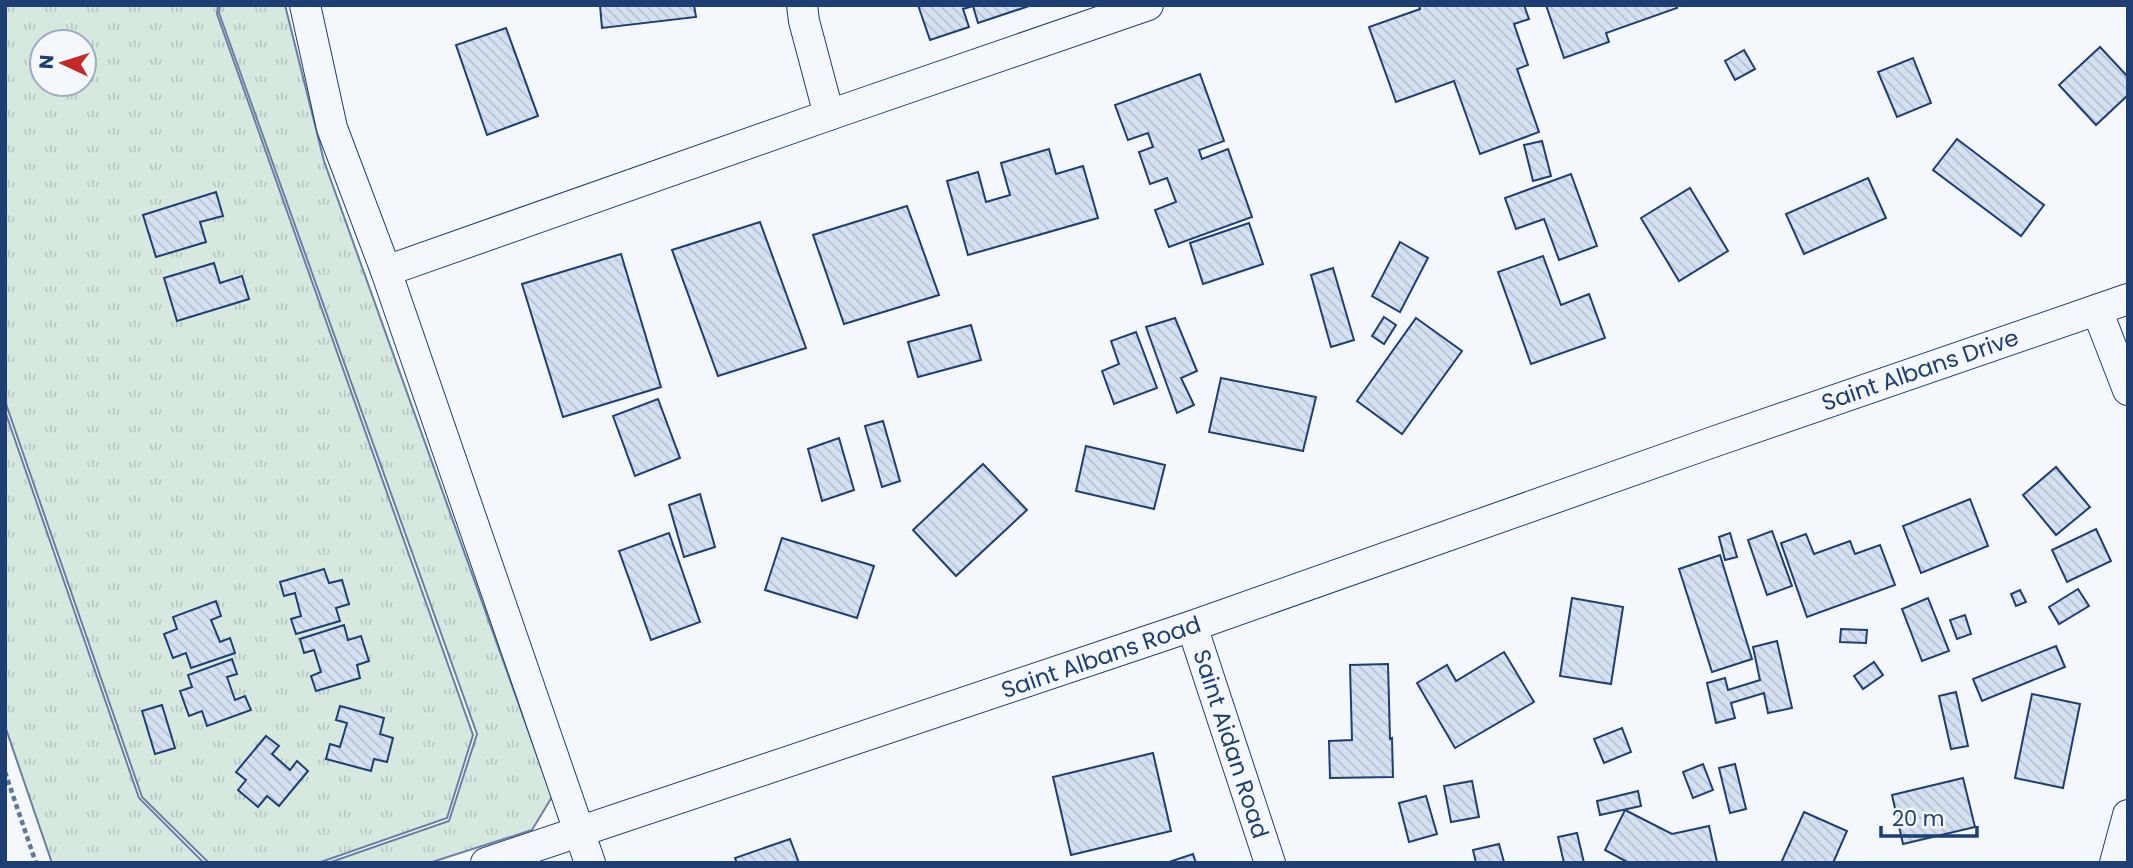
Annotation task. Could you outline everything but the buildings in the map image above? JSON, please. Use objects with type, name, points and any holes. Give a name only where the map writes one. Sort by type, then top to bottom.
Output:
[{"type":"street","points":[[305,5],[332,128],[386,271],[590,863]]},
{"type":"street","points":[[802,5],[829,114]]},
{"type":"street","points":[[386,271],[829,114],[1148,5]]},
{"type":"street","name":"Saint Albans Drive","points":[[1713,442],[2128,299]]},
{"type":"street","points":[[2097,310],[2128,390]]},
{"type":"street","name":"Saint Albans Road","points":[[486,863],[1192,626],[1713,442]]},
{"type":"street","name":"Saint Aidan Road","points":[[1192,626],[1270,863]]},
{"type":"street","points":[[2115,863],[2128,816]]},
{"type":"path","points":[[5,772],[36,863]]},
{"type":"green space","points":[[5,5],[218,5],[217,14],[473,735],[447,818],[318,863],[209,863],[142,797],[5,401]]},
{"type":"green space","points":[[220,5],[285,5],[324,161],[552,797],[532,830],[429,863],[328,863],[449,821],[477,734],[219,13]]},
{"type":"green space","points":[[5,411],[139,798],[204,863],[52,863],[5,726]]}]
